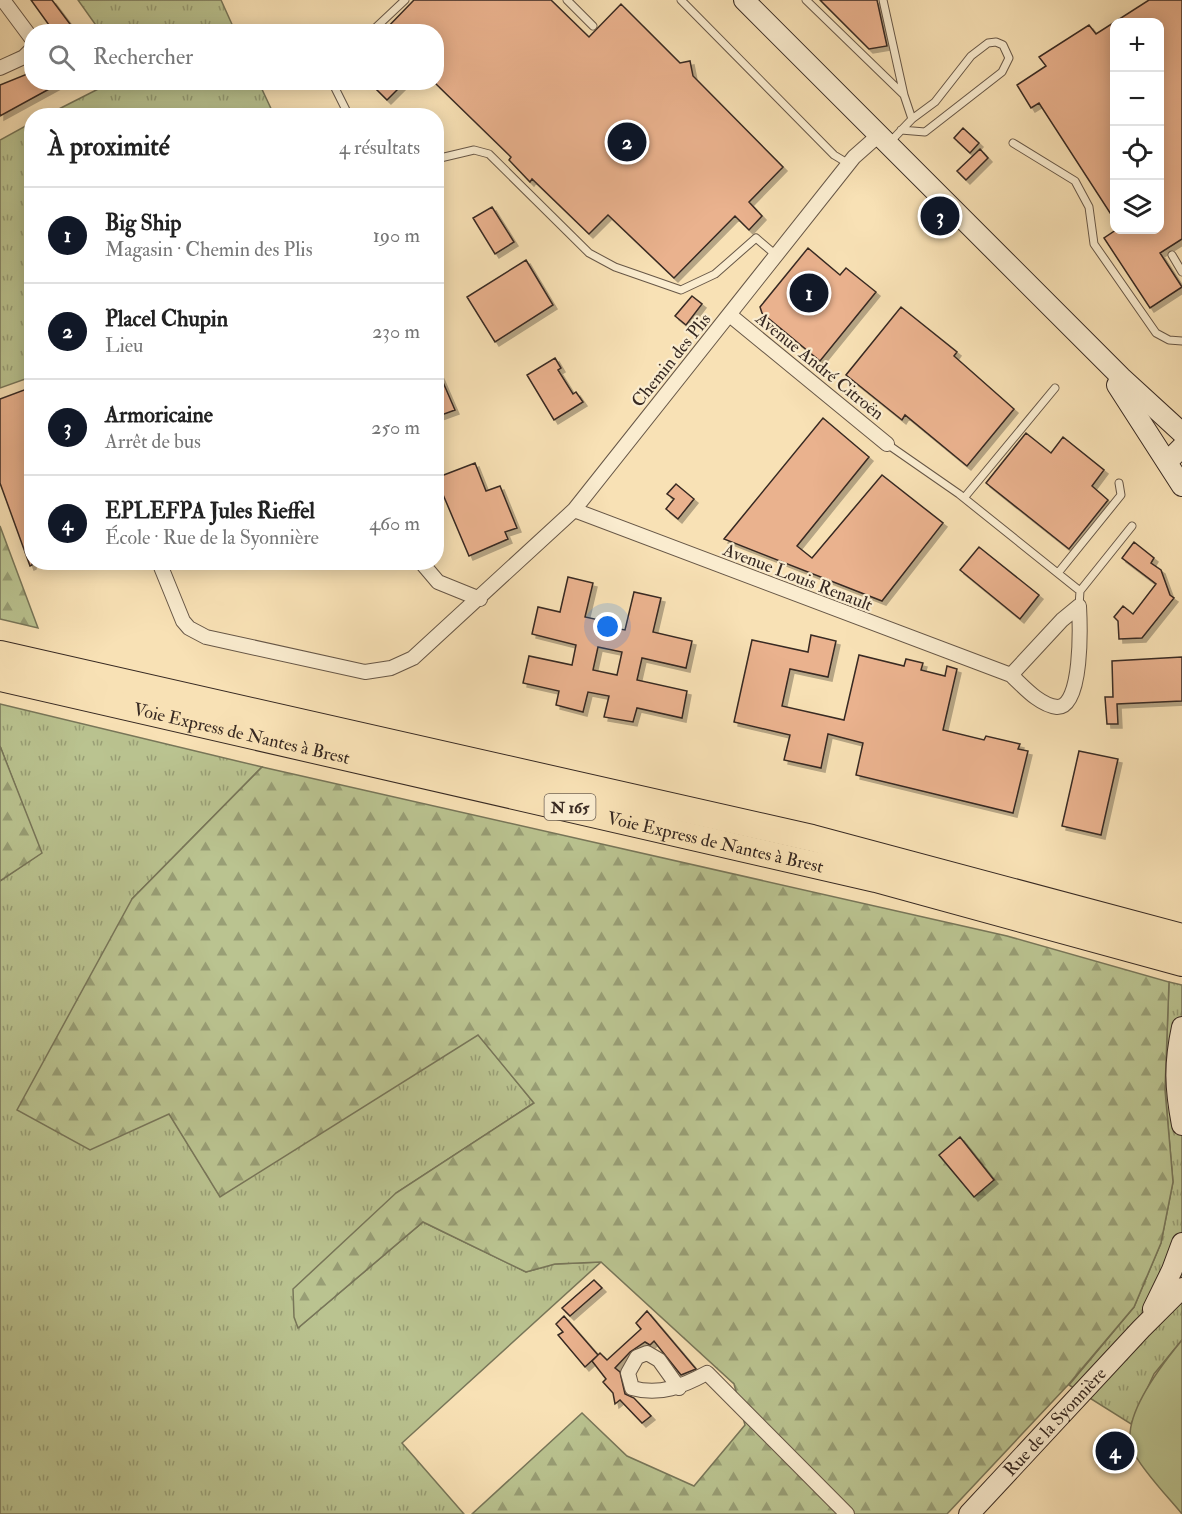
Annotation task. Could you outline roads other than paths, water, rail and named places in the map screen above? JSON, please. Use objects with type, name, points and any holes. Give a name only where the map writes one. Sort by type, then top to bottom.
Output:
[{"type":"highway","name":"Voie Express de Nantes à Brest","points":[[0,654],[812,838],[1182,937]]},
{"type":"highway","name":"Voie Express de Nantes à Brest","points":[[0,678],[853,873],[1182,963]]},
{"type":"highway","points":[[1145,926],[1167,921],[1182,925]]},
{"type":"main road","points":[[744,0],[890,136],[1060,316],[1182,433]]},
{"type":"main road","points":[[1060,316],[1125,394],[1182,486]]},
{"type":"main road","points":[[1167,462],[1182,447]]},
{"type":"main road","points":[[1182,1027],[1174,1060],[1176,1094],[1182,1125]]},
{"type":"main road","name":"Rue de la Syonnière","points":[[1141,1329],[1161,1294],[1182,1243]]},
{"type":"main road","name":"Rue de la Syonnière","points":[[969,1514],[1182,1288]]},
{"type":"street","points":[[3,0],[24,28]]},
{"type":"street","points":[[0,68],[24,57]]},
{"type":"street","name":"Chemin des Plis","points":[[162,570],[183,621],[206,637],[365,672],[391,668],[413,658],[480,599],[574,510],[731,316],[849,164],[890,136]]},
{"type":"street","name":"Avenue André Citroën","points":[[731,316],[887,444]]},
{"type":"street","name":"Avenue Louis Renault","points":[[574,510],[1011,675],[1047,704],[1064,705],[1070,700],[1077,670],[1080,637],[1079,606]]},
{"type":"street","points":[[428,570],[438,582],[480,599]]},
{"type":"street","points":[[1011,675],[1062,620],[1079,606]]},
{"type":"street","points":[[679,1388],[707,1373],[847,1514]]},
{"type":"lane","points":[[380,24],[405,0]]},
{"type":"lane","points":[[567,0],[593,26]]},
{"type":"lane","points":[[681,0],[834,155],[849,164]]},
{"type":"lane","points":[[806,0],[904,95]]},
{"type":"lane","points":[[884,0],[904,95],[912,119]]},
{"type":"lane","points":[[996,42],[1003,45],[1009,58],[1002,72],[925,132],[890,136],[935,102],[971,56],[988,43],[996,42]]},
{"type":"lane","points":[[336,90],[345,108]]},
{"type":"lane","points":[[1013,143],[1075,181],[1089,207],[1094,243],[1156,333],[1169,340],[1182,341]]},
{"type":"lane","points":[[444,157],[474,150],[489,154],[589,253],[615,267],[681,290],[715,274],[756,238],[777,256]]},
{"type":"lane","points":[[1172,255],[1182,272]]},
{"type":"lane","points":[[964,498],[1055,388]]},
{"type":"lane","points":[[887,444],[964,498],[1080,591]]},
{"type":"lane","points":[[1058,573],[1121,495],[1119,483]]},
{"type":"lane","points":[[1079,606],[1080,591],[1132,526]]},
{"type":"place","name":"Placel Chupin","points":[[627,142]]},
{"type":"place","name":"Armoricaine","points":[[940,216]]},
{"type":"place","name":"Big Ship","points":[[809,293]]},
{"type":"place","name":"EPLEFPA Jules Rieffel","points":[[1115,1451]]}]
